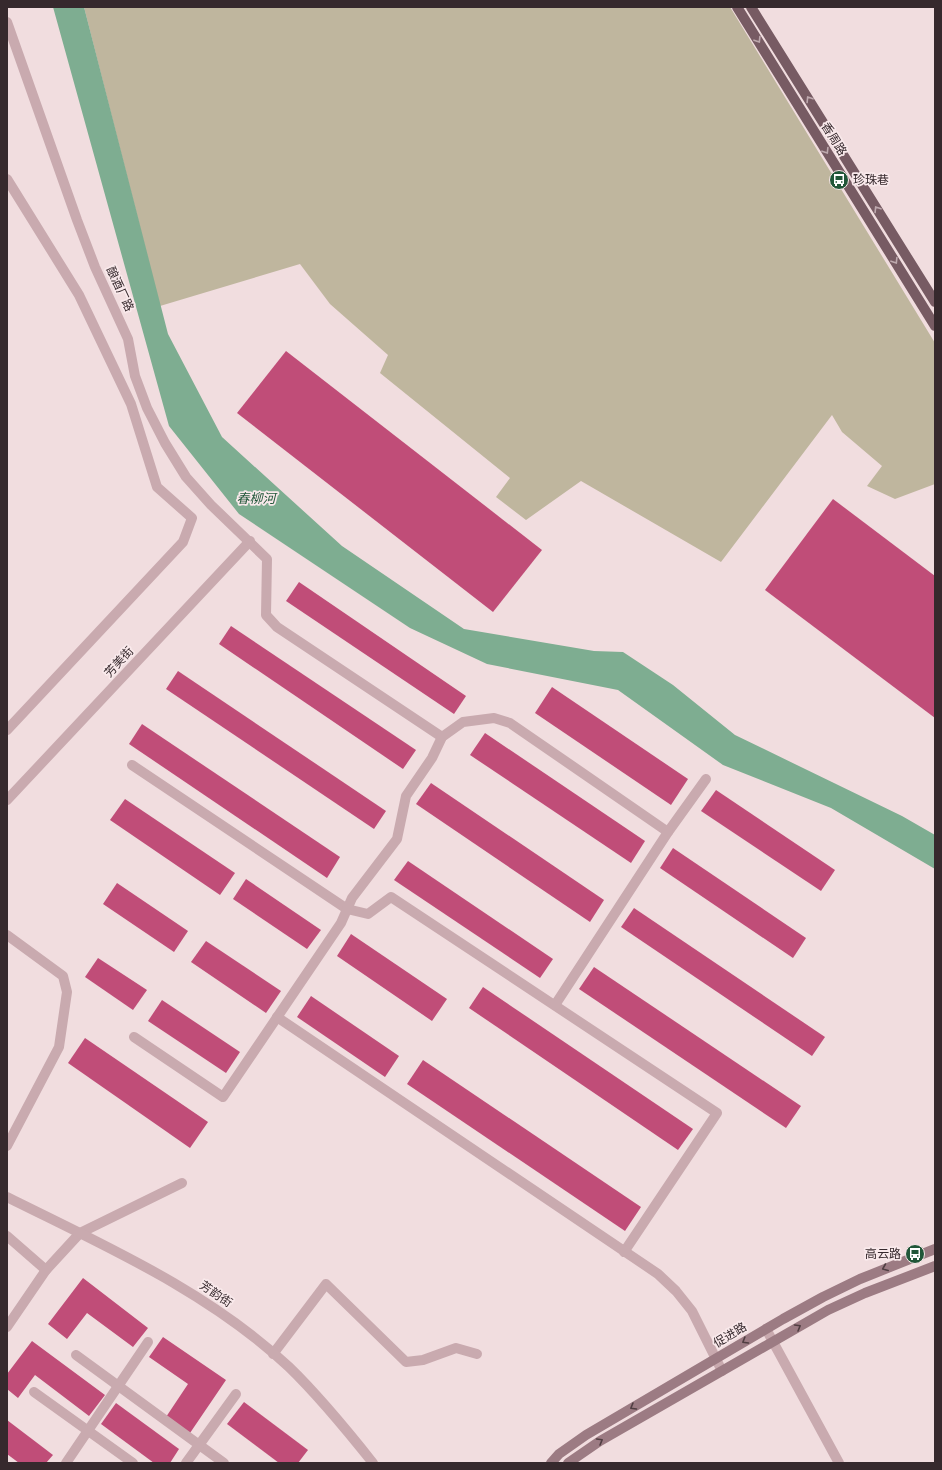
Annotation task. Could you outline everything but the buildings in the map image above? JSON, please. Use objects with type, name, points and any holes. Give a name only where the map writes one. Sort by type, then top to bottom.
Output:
[{"type":"main road","name":"香周路","points":[[737,7],[935,326]]},
{"type":"main road","name":"香周路","points":[[751,7],[935,302]]},
{"type":"main road","name":"促进路","points":[[550,1463],[559,1454],[586,1435],[823,1297],[899,1262],[935,1249]]},
{"type":"main road","points":[[568,1463],[600,1441],[828,1310],[865,1293],[935,1266]]},
{"type":"street","name":"酿酒厂路","points":[[7,22],[80,227],[128,339],[135,376],[147,408],[165,443],[186,477],[211,506],[250,541],[267,559],[266,615],[277,626],[442,737]]},
{"type":"street","points":[[7,179],[79,295],[131,404],[157,487],[192,518],[183,542],[7,730]]},
{"type":"street","name":"芳美街","points":[[7,800],[250,541]]},
{"type":"street","points":[[134,1037],[223,1097],[341,923],[352,898],[397,838],[406,796],[432,758],[442,737],[463,722],[494,718],[510,723],[668,832]]},
{"type":"street","points":[[132,765],[347,909],[368,914],[391,897],[717,1113],[624,1252]]},
{"type":"street","points":[[555,1005],[668,832],[706,779]]},
{"type":"street","points":[[7,935],[63,976],[67,992],[58,1046],[7,1146]]},
{"type":"street","points":[[277,1017],[658,1274],[676,1291],[692,1311],[722,1371]]},
{"type":"street","points":[[7,1327],[46,1270],[80,1233],[182,1183]]},
{"type":"street","name":"芳韵街","points":[[7,1197],[161,1275],[194,1294],[251,1335],[288,1366],[322,1400],[373,1463]]},
{"type":"street","points":[[7,1236],[46,1270]]},
{"type":"street","points":[[273,1354],[326,1284],[406,1362],[423,1360],[456,1348],[477,1354]]},
{"type":"street","points":[[766,1329],[839,1463]]},
{"type":"street","points":[[66,1463],[148,1342]]},
{"type":"street","points":[[76,1355],[224,1463]]},
{"type":"street","points":[[34,1392],[133,1463]]},
{"type":"street","points":[[186,1463],[236,1394]]},
{"type":"shaded area","points":[[84,7],[730,7],[935,343],[935,484],[895,499],[867,486],[882,466],[842,432],[832,415],[721,562],[581,481],[526,520],[496,497],[510,478],[380,373],[388,355],[330,304],[300,264],[160,306]]},
{"type":"water","name":"春柳河","points":[[53,7],[84,7],[168,334],[222,437],[342,546],[464,629],[594,651],[623,652],[673,685],[735,735],[902,816],[935,835],[935,869],[831,808],[723,765],[618,690],[487,664],[410,628],[239,514],[169,426]]},
{"type":"place","name":"珍珠巷","points":[[839,180]]},
{"type":"place","name":"高云路","points":[[915,1254]]}]
